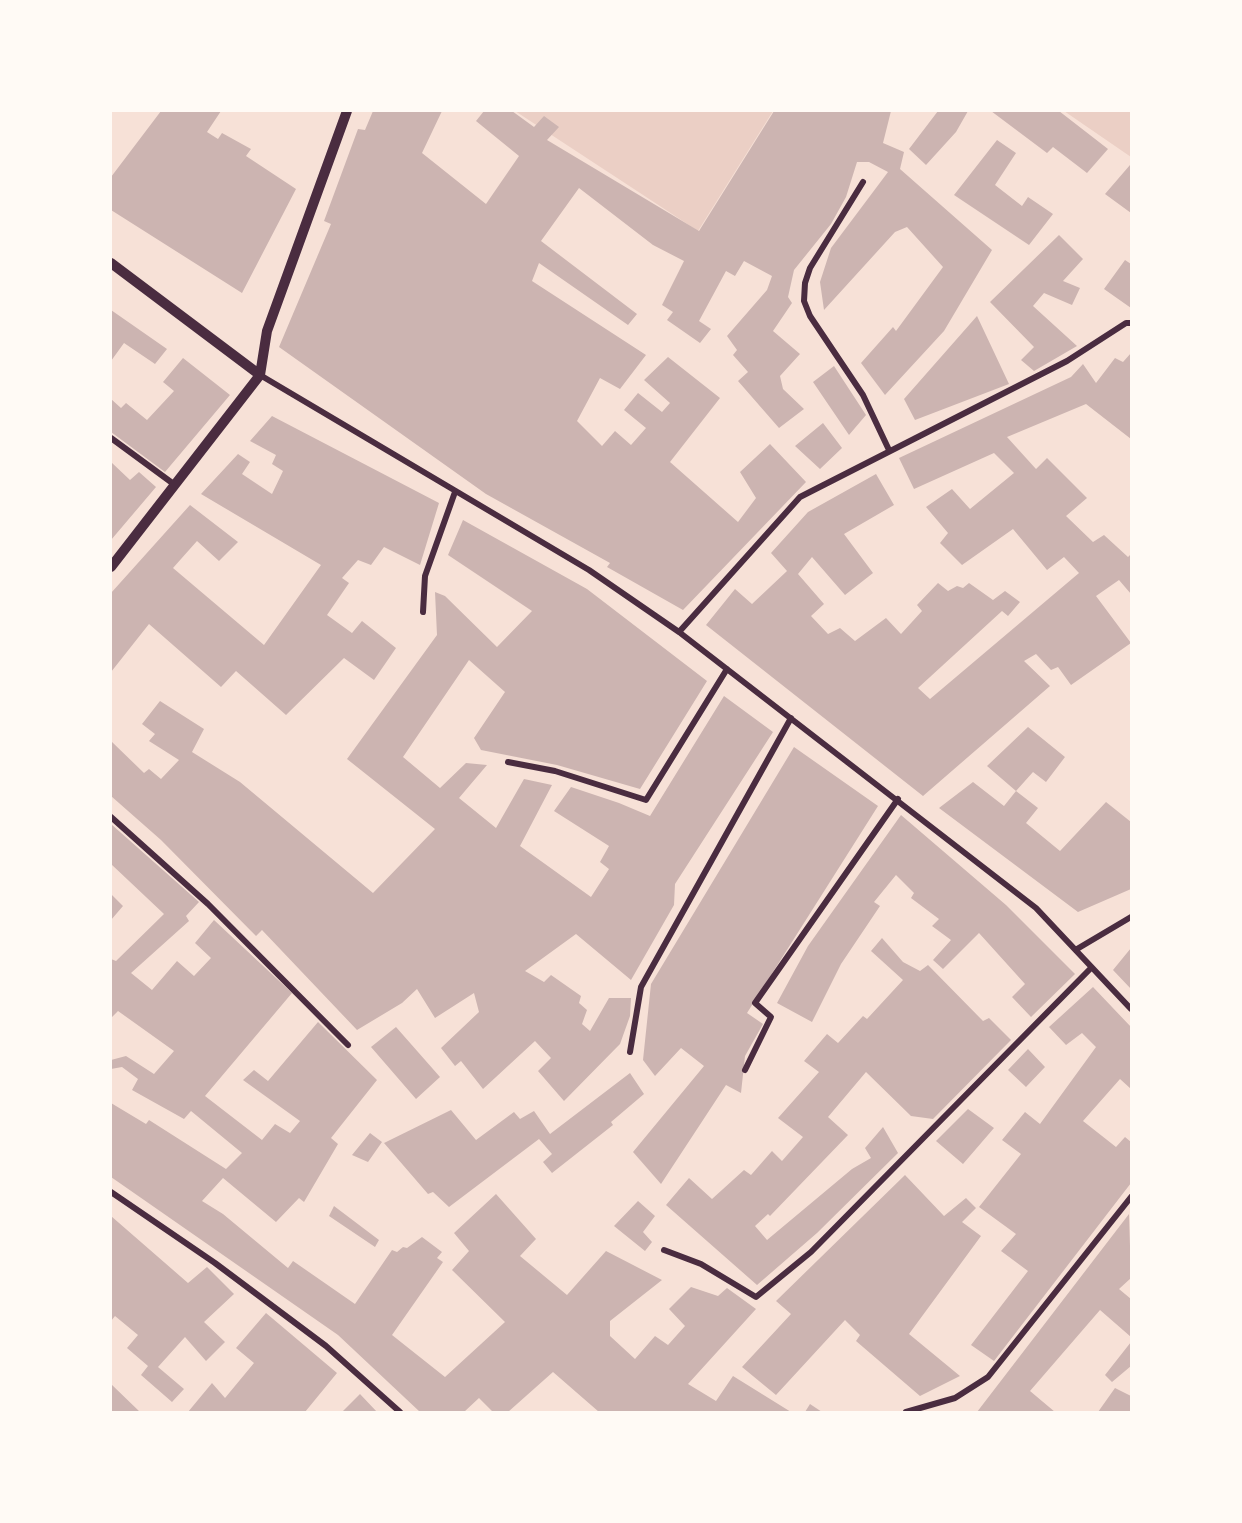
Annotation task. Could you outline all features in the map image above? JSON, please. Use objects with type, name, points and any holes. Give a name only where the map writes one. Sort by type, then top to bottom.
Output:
[{"type":"street","points":[[111,566],[260,375],[267,331],[347,111]]},
{"type":"street","points":[[863,182],[810,268],[805,283],[804,301],[810,316],[863,395],[889,450]]},
{"type":"street","points":[[111,263],[260,375],[589,570],[679,632],[898,799],[1036,908],[1131,1009]]},
{"type":"street","points":[[679,632],[800,497],[1067,361],[1126,323],[1131,323]]},
{"type":"street","points":[[111,438],[175,485]]},
{"type":"street","points":[[423,612],[425,576],[455,492]]},
{"type":"street","points":[[508,762],[555,771],[646,800],[727,669]]},
{"type":"street","points":[[630,1052],[641,987],[791,718]]},
{"type":"street","points":[[745,1070],[771,1017],[754,1004],[898,799]]},
{"type":"street","points":[[111,817],[208,904],[348,1045]]},
{"type":"street","points":[[1077,949],[1131,917]]},
{"type":"street","points":[[664,1250],[701,1264],[756,1296],[811,1252],[1091,968]]},
{"type":"street","points":[[111,1192],[214,1263],[326,1346],[400,1412]]},
{"type":"street","points":[[906,1412],[955,1398],[988,1377],[1131,1197]]},
{"type":"shaded area","points":[[515,111],[773,111],[698,231]]},
{"type":"shaded area","points":[[1064,111],[1131,111],[1131,157]]},
{"type":"building","points":[[161,111],[221,111],[207,132],[218,139],[222,133],[251,149],[246,156],[296,189],[242,293],[111,210],[111,177]]},
{"type":"building","points":[[373,111],[442,111],[422,153],[486,204],[519,156],[476,121],[484,111],[512,111],[534,127],[544,116],[559,127],[547,140],[699,231],[774,111],[891,111],[883,143],[904,152],[900,169],[992,250],[944,331],[885,395],[861,363],[893,327],[896,331],[943,267],[907,227],[895,232],[824,310],[820,282],[831,248],[888,172],[869,162],[857,162],[846,197],[831,224],[794,270],[788,297],[792,303],[773,331],[800,354],[780,376],[783,389],[804,409],[779,428],[738,381],[748,372],[733,355],[737,350],[727,336],[767,290],[772,276],[744,261],[735,276],[726,271],[699,321],[711,329],[700,343],[667,320],[673,312],[662,305],[684,261],[653,245],[579,188],[541,241],[637,314],[628,325],[539,263],[532,281],[646,355],[620,389],[600,378],[577,421],[602,446],[615,431],[631,445],[646,428],[624,410],[638,393],[662,412],[670,403],[644,380],[668,357],[720,398],[670,462],[738,522],[756,498],[740,472],[770,444],[806,482],[683,610],[607,567],[610,563],[486,494],[279,347],[331,224],[324,221],[358,129],[365,130]]},
{"type":"building","points":[[938,111],[968,111],[956,132],[926,165],[909,149]]},
{"type":"building","points":[[991,111],[1059,111],[1108,149],[1087,173],[1053,147],[1047,153]]},
{"type":"building","points":[[997,140],[1016,153],[995,185],[1022,206],[1028,197],[1053,214],[1029,245],[954,195]]},
{"type":"building","points":[[1131,166],[1131,213],[1105,194]]},
{"type":"building","points":[[1059,235],[1083,259],[1063,281],[1080,288],[1072,305],[1044,293],[1033,306],[1077,346],[1034,371],[1021,360],[1034,347],[990,302]]},
{"type":"building","points":[[1125,260],[1131,264],[1131,308],[1104,289]]},
{"type":"building","points":[[111,310],[167,349],[155,364],[124,343],[111,361]]},
{"type":"building","points":[[977,316],[1009,384],[915,420],[904,399]]},
{"type":"building","points":[[1131,353],[1131,439],[1086,404],[1007,437],[1036,469],[1047,458],[1087,498],[1066,516],[1093,542],[1104,535],[1128,557],[1131,554],[1131,594],[1119,580],[1096,596],[1131,643],[1071,685],[1058,667],[1051,670],[1036,654],[1024,661],[1050,686],[923,796],[706,625],[735,589],[752,604],[787,571],[771,553],[808,512],[876,474],[894,505],[844,534],[873,573],[845,595],[812,557],[798,574],[824,604],[811,616],[828,634],[840,628],[855,641],[886,618],[901,634],[922,611],[917,605],[938,583],[948,591],[957,586],[963,588],[969,583],[993,600],[1005,591],[1020,602],[1008,616],[1002,611],[918,688],[930,699],[1079,573],[1064,557],[1047,570],[1013,529],[962,565],[940,543],[948,533],[926,507],[952,489],[970,509],[1014,473],[994,453],[914,489],[899,458],[1071,377],[1083,364],[1096,383],[1115,358],[1123,362]]},
{"type":"building","points":[[183,358],[230,395],[165,472],[111,432],[111,399],[121,408],[126,403],[147,420],[174,391],[163,382]]},
{"type":"building","points":[[834,366],[866,415],[849,435],[813,382]]},
{"type":"building","points":[[272,416],[439,503],[420,565],[384,547],[371,565],[358,560],[342,578],[349,583],[327,615],[352,633],[362,621],[396,648],[374,680],[344,658],[286,715],[236,671],[221,687],[149,624],[111,672],[111,593],[190,505],[238,542],[219,561],[197,541],[173,568],[264,645],[321,565],[201,494],[238,454],[250,462],[242,474],[272,494],[283,471],[272,464],[276,455],[250,441]]},
{"type":"building","points":[[823,423],[842,448],[820,469],[795,446]]},
{"type":"building","points":[[111,462],[130,480],[139,472],[156,487],[111,540]]},
{"type":"building","points":[[463,520],[587,589],[707,681],[640,789],[557,765],[481,750],[474,738],[505,692],[469,660],[403,757],[440,788],[466,763],[487,765],[459,798],[496,828],[524,779],[552,785],[520,846],[591,897],[609,869],[600,862],[609,846],[554,811],[571,787],[650,816],[724,696],[773,732],[675,884],[674,905],[631,980],[576,934],[525,971],[544,982],[551,975],[581,996],[579,1003],[587,1010],[582,1024],[590,1031],[609,998],[631,998],[630,1016],[620,1044],[564,1101],[538,1071],[551,1058],[535,1041],[483,1089],[461,1061],[455,1066],[441,1048],[479,1012],[474,993],[435,1018],[417,989],[402,1003],[357,1030],[262,930],[256,936],[161,840],[111,796],[111,741],[144,773],[149,769],[161,779],[179,760],[149,741],[155,734],[142,724],[160,701],[204,729],[192,752],[240,782],[373,893],[435,829],[347,759],[437,635],[435,592],[445,596],[497,647],[532,611],[448,555]]},
{"type":"building","points":[[1028,727],[1065,757],[1046,782],[1033,772],[1016,791],[987,766]]},
{"type":"building","points":[[794,747],[878,806],[747,1013],[763,1024],[745,1056],[741,1093],[726,1085],[661,1184],[633,1152],[704,1066],[681,1048],[655,1076],[643,1060],[651,984]]},
{"type":"building","points":[[973,782],[1004,806],[1016,791],[1038,808],[1026,823],[1060,851],[1106,802],[1131,822],[1131,889],[1078,912],[939,808]]},
{"type":"building","points":[[901,815],[1006,905],[1075,974],[1031,1017],[1012,997],[1025,984],[979,933],[943,969],[933,960],[951,940],[932,926],[939,919],[911,898],[914,893],[896,875],[874,902],[880,906],[841,964],[812,1022],[777,1003],[808,946]]},
{"type":"building","points":[[111,824],[199,902],[186,916],[189,921],[131,973],[152,990],[177,961],[194,976],[211,958],[195,943],[214,920],[292,993],[205,1096],[262,1140],[275,1124],[290,1133],[300,1121],[243,1080],[254,1070],[268,1081],[318,1022],[377,1080],[331,1138],[338,1144],[304,1202],[299,1198],[276,1222],[223,1178],[202,1201],[223,1214],[288,1268],[293,1261],[355,1304],[392,1250],[397,1252],[403,1247],[407,1248],[422,1237],[442,1252],[437,1258],[443,1262],[392,1335],[445,1377],[505,1322],[452,1270],[469,1251],[454,1233],[496,1194],[536,1239],[520,1256],[567,1295],[606,1251],[662,1280],[610,1321],[610,1336],[635,1359],[655,1336],[668,1345],[685,1326],[669,1309],[691,1287],[718,1296],[727,1288],[756,1309],[688,1384],[716,1401],[733,1376],[791,1412],[599,1412],[553,1372],[508,1412],[493,1412],[479,1398],[464,1412],[420,1412],[338,1335],[111,1177],[111,1103],[146,1124],[149,1120],[226,1169],[242,1153],[191,1111],[184,1119],[132,1090],[138,1079],[122,1067],[111,1069],[111,1060],[126,1056],[154,1074],[174,1051],[118,1011],[111,1018],[111,959],[116,961],[164,914],[111,864]]},
{"type":"building","points":[[111,894],[123,906],[111,920]]},
{"type":"building","points":[[882,938],[903,962],[920,971],[928,965],[983,1021],[989,1018],[1011,1040],[933,1119],[911,1116],[866,1072],[828,1117],[848,1135],[770,1216],[768,1214],[755,1226],[767,1240],[852,1169],[871,1158],[865,1148],[883,1127],[898,1153],[817,1233],[757,1285],[666,1205],[689,1178],[712,1199],[744,1170],[751,1175],[772,1151],[782,1161],[803,1137],[778,1118],[819,1072],[804,1061],[827,1034],[838,1043],[863,1016],[867,1019],[903,980],[871,951]]},
{"type":"building","points":[[1131,948],[1131,989],[1113,970]]},
{"type":"building","points":[[1093,987],[1131,1027],[1131,1089],[1120,1079],[1083,1121],[1116,1147],[1125,1137],[1131,1142],[1131,1183],[994,1361],[971,1345],[1028,1271],[1001,1251],[1016,1234],[979,1207],[1021,1154],[1002,1140],[1025,1112],[1040,1124],[1096,1047],[1082,1033],[1066,1045],[1049,1027]]},
{"type":"building","points":[[396,1027],[440,1077],[416,1099],[371,1047]]},
{"type":"building","points":[[1028,1049],[1045,1067],[1026,1087],[1008,1070]]},
{"type":"building","points":[[630,1073],[644,1094],[611,1122],[613,1125],[552,1173],[543,1162],[552,1154],[539,1139],[449,1207],[433,1192],[428,1194],[384,1143],[451,1110],[476,1140],[514,1112],[520,1119],[534,1111],[550,1134]]},
{"type":"building","points":[[968,1109],[994,1128],[963,1164],[936,1141]]},
{"type":"building","points":[[370,1133],[382,1142],[368,1162],[352,1155]]},
{"type":"building","points":[[905,1175],[944,1216],[966,1198],[976,1208],[962,1222],[981,1236],[909,1334],[960,1376],[920,1396],[856,1341],[860,1335],[845,1320],[776,1395],[742,1367],[791,1314],[776,1301]]},
{"type":"building","points":[[638,1201],[655,1216],[643,1232],[652,1242],[645,1251],[614,1226]]},
{"type":"building","points":[[334,1206],[379,1240],[375,1247],[329,1216]]},
{"type":"building","points":[[1129,1214],[1131,1278],[1119,1289],[1131,1299],[1131,1337],[1100,1310],[1030,1391],[1055,1412],[977,1412]]},
{"type":"building","points":[[111,1216],[188,1283],[207,1267],[234,1294],[204,1322],[225,1342],[206,1361],[185,1337],[158,1367],[184,1389],[172,1402],[141,1375],[148,1366],[127,1348],[138,1335],[115,1316],[111,1321]]},
{"type":"building","points":[[266,1313],[337,1373],[305,1412],[188,1412],[212,1383],[225,1398],[254,1363],[236,1348]]},
{"type":"building","points":[[1131,1342],[1131,1366],[1112,1382],[1105,1375]]},
{"type":"building","points":[[111,1384],[140,1412],[111,1412]]},
{"type":"building","points":[[1115,1388],[1131,1396],[1131,1412],[1098,1412]]},
{"type":"building","points":[[360,1394],[377,1412],[342,1412]]},
{"type":"building","points":[[810,1404],[822,1412],[805,1412]]}]
